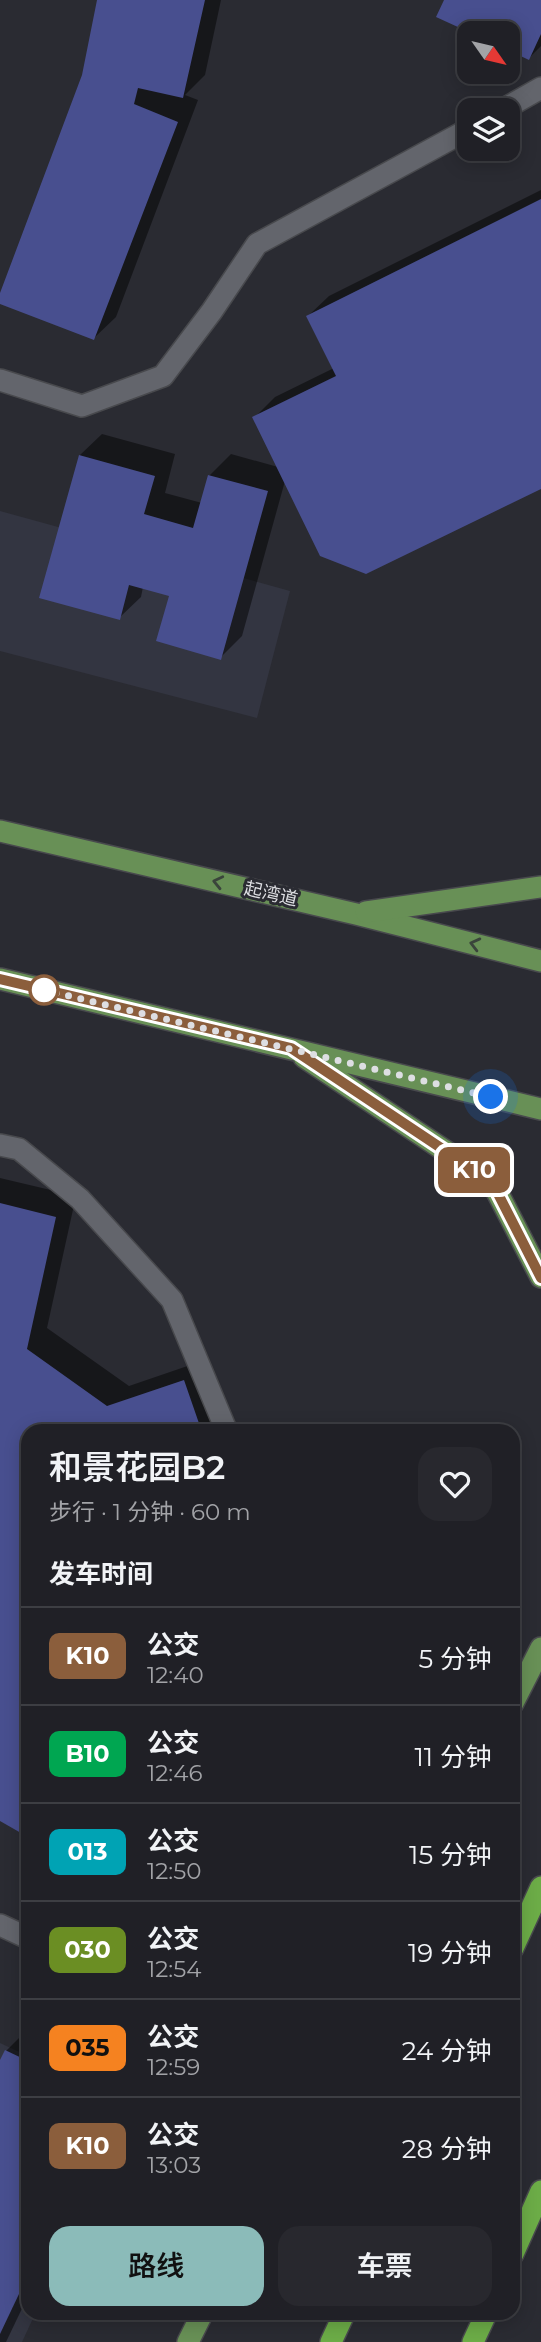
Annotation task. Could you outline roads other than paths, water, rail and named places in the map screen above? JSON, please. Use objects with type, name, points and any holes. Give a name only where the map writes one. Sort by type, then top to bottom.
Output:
[{"type":"highway","points":[[520,1933],[541,1887]]},
{"type":"highway","points":[[520,2238],[541,2191]]},
{"type":"highway","points":[[331,2342],[341,2320]]},
{"type":"highway","points":[[473,2342],[483,2320]]},
{"type":"main road","name":"起湾道","points":[[0,831],[356,914],[541,961]]},
{"type":"main road","points":[[356,914],[541,887]]},
{"type":"main road","points":[[0,979],[541,1109]]},
{"type":"main road","points":[[291,1048],[492,1182],[541,1278]]},
{"type":"main road","points":[[520,1689],[541,1648]]},
{"type":"main road","points":[[188,2342],[199,2320]]},
{"type":"street","points":[[520,100],[541,88]]},
{"type":"street","points":[[0,380],[82,406],[163,376],[212,311],[257,244],[457,136]]},
{"type":"street","points":[[0,1145],[19,1149],[80,1199],[172,1300],[224,1424]]},
{"type":"street","points":[[0,1925],[21,1935]]}]
